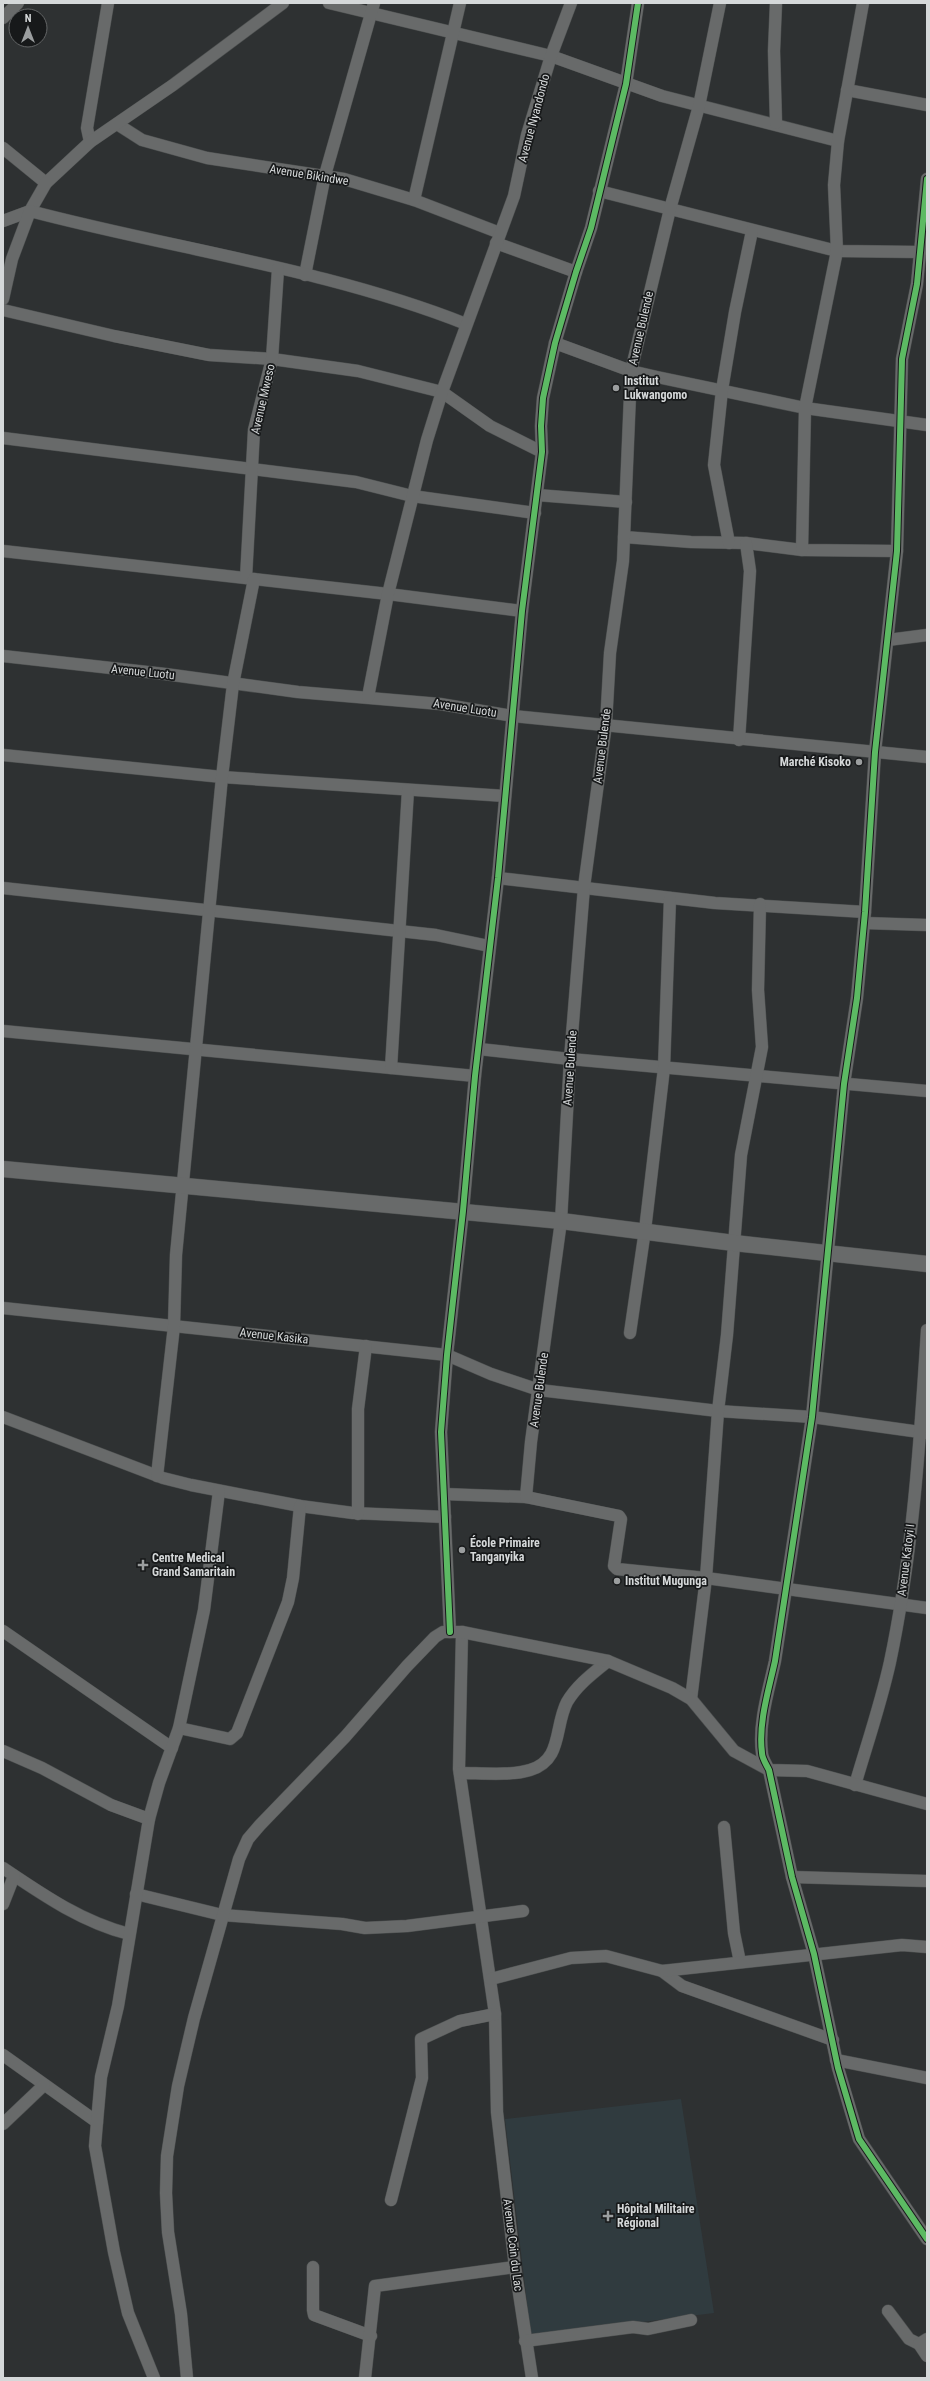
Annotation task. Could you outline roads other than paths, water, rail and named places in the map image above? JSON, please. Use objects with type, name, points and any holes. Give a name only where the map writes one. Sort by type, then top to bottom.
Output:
[{"type":"street","points":[[90,142],[87,128],[108,3]]},
{"type":"street","points":[[329,3],[373,9],[453,33],[551,56],[626,84],[699,106],[776,123],[838,141]]},
{"type":"street","points":[[414,200],[460,3]]},
{"type":"street","name":"Avenue Nyandondo","points":[[368,697],[388,594],[412,496],[442,392],[514,196],[528,135],[551,56],[571,3]]},
{"type":"street","name":"Avenue Coin du Lac","points":[[532,2378],[525,2341],[515,2267],[497,2112],[495,2014],[491,1979],[480,1916],[460,1774],[456,1632],[444,1494],[441,1432],[447,1355],[463,1211],[474,1076],[479,1049],[489,946],[498,878],[522,611],[542,452],[540,426],[543,398],[555,344],[576,272],[592,228],[599,191],[626,84],[638,3]]},
{"type":"street","name":"Avenue Bulende","points":[[526,1496],[531,1442],[561,1221],[570,1059],[584,887],[606,724],[610,653],[623,561],[631,371],[670,209],[699,106],[720,3]]},
{"type":"street","points":[[776,3],[774,50],[776,123]]},
{"type":"street","points":[[802,550],[806,408],[837,251],[834,185],[838,141],[863,3]]},
{"type":"street","points":[[3,299],[12,259],[30,211],[46,183],[90,142],[117,124],[280,4]]},
{"type":"street","points":[[305,275],[325,175],[373,9]]},
{"type":"street","points":[[847,90],[927,105]]},
{"type":"street","name":"Avenue Bikindwe","points":[[117,124],[142,140],[206,158],[325,175],[414,200],[576,272]]},
{"type":"street","points":[[3,148],[46,183]]},
{"type":"street","points":[[927,179],[920,252],[922,285],[902,358],[897,551],[875,752],[857,998],[844,1084],[812,1417],[775,1661],[767,1698],[761,1740],[762,1754],[769,1770],[792,1877],[814,1954],[836,2060],[861,2142],[927,2239]]},
{"type":"street","points":[[599,191],[752,231],[837,251],[920,252]]},
{"type":"street","points":[[3,221],[30,211],[100,229],[305,275],[419,305],[466,324]]},
{"type":"street","points":[[729,543],[714,465],[722,390],[735,312],[752,231]]},
{"type":"street","name":"Avenue Mweso","points":[[157,1476],[174,1326],[174,1286],[194,1051],[222,777],[233,684],[250,578],[254,430],[272,359],[278,269]]},
{"type":"street","points":[[3,310],[114,336],[209,355],[272,359],[358,371],[442,392],[490,426],[542,452]]},
{"type":"street","points":[[555,344],[631,371],[806,408],[927,425]]},
{"type":"street","points":[[3,438],[356,482],[412,496],[535,513]]},
{"type":"street","points":[[537,495],[626,502]]},
{"type":"street","points":[[624,537],[746,543],[802,550],[897,551]]},
{"type":"street","points":[[740,740],[750,571],[746,543]]},
{"type":"street","points":[[3,551],[250,578],[522,611]]},
{"type":"street","points":[[888,640],[927,635]]},
{"type":"street","name":"Avenue Luotu","points":[[3,656],[165,674],[233,684],[440,704],[513,716],[606,724],[740,740],[927,757]]},
{"type":"street","points":[[3,754],[222,777],[505,796]]},
{"type":"street","points":[[391,1068],[398,931],[408,790]]},
{"type":"street","points":[[498,878],[715,903],[760,904],[927,925]]},
{"type":"street","points":[[3,888],[436,935],[489,946]]},
{"type":"street","points":[[630,1333],[645,1230],[664,1068],[670,898]]},
{"type":"street","points":[[691,1699],[706,1578],[718,1410],[745,1132],[758,1076],[762,1047],[758,990],[760,904]]},
{"type":"street","points":[[3,1031],[194,1051],[474,1076]]},
{"type":"street","points":[[479,1049],[664,1068],[927,1091]]},
{"type":"street","points":[[3,1169],[183,1188],[463,1211],[561,1221],[645,1230],[734,1243],[828,1252],[927,1264]]},
{"type":"street","name":"Avenue Kasika","points":[[3,1308],[447,1355],[491,1374],[539,1390],[718,1410],[812,1417],[924,1432]]},
{"type":"street","name":"Avenue Katoyi I","points":[[855,1785],[889,1663],[901,1604],[924,1432],[927,1330]]},
{"type":"street","points":[[358,1514],[358,1409],[366,1346]]},
{"type":"street","points":[[3,1417],[157,1476],[219,1491],[300,1506],[358,1514],[446,1517]]},
{"type":"street","points":[[154,2378],[128,2313],[114,2252],[95,2146],[101,2077],[118,2006],[149,1818],[159,1783],[179,1728],[204,1610],[219,1491]]},
{"type":"street","points":[[444,1494],[526,1496],[620,1517],[614,1566],[617,1569],[706,1578],[927,1608]]},
{"type":"street","points":[[179,1728],[230,1739],[237,1732],[288,1602],[293,1578],[300,1506]]},
{"type":"street","points":[[3,1631],[172,1748]]},
{"type":"street","points":[[187,2378],[181,2314],[168,2232],[166,2194],[167,2156],[178,2086],[222,1915],[239,1859],[248,1839],[345,1737],[435,1636],[443,1632],[456,1632],[608,1661],[672,1688],[691,1699],[734,1751],[769,1770],[806,1772],[927,1804]]},
{"type":"street","points":[[460,1774],[528,1771],[544,1763],[553,1754],[566,1704],[574,1692],[608,1661]]},
{"type":"street","points":[[3,1751],[42,1768],[111,1805],[149,1818]]},
{"type":"street","points":[[724,1827],[734,1933],[740,1962]]},
{"type":"street","points":[[3,1868],[76,1915],[105,1928],[129,1934]]},
{"type":"street","points":[[3,1904],[14,1876]]},
{"type":"street","points":[[792,1877],[927,1881]]},
{"type":"street","points":[[136,1894],[222,1915],[342,1924],[365,1928],[408,1926],[522,1911]]},
{"type":"street","points":[[491,1979],[571,1958],[606,1956],[662,1971],[902,1945],[927,1947]]},
{"type":"street","points":[[662,1971],[682,1986],[833,2040]]},
{"type":"street","points":[[391,2200],[422,2078],[421,2039],[460,2021],[495,2014]]},
{"type":"street","points":[[3,2055],[97,2122]]},
{"type":"street","points":[[836,2060],[927,2078]]},
{"type":"street","points":[[3,2124],[44,2084]]},
{"type":"street","points":[[313,2266],[314,2315],[371,2336]]},
{"type":"street","points":[[365,2378],[371,2336],[375,2286],[515,2267]]},
{"type":"street","points":[[888,2311],[908,2338],[923,2341],[927,2356]]},
{"type":"street","points":[[525,2341],[633,2327],[648,2329],[691,2320]]},
{"type":"place","name":"Institut Lukwangomo","points":[[616,388]]},
{"type":"place","name":"Marché Kisoko","points":[[859,762]]},
{"type":"place","name":"École Primaire Tanganyika","points":[[462,1550]]},
{"type":"place","name":"Centre Medical Grand Samaritain","points":[[143,1565]]},
{"type":"place","name":"Institut Mugunga","points":[[617,1581]]},
{"type":"place","name":"Hôpital Militaire Régional","points":[[608,2216]]}]
